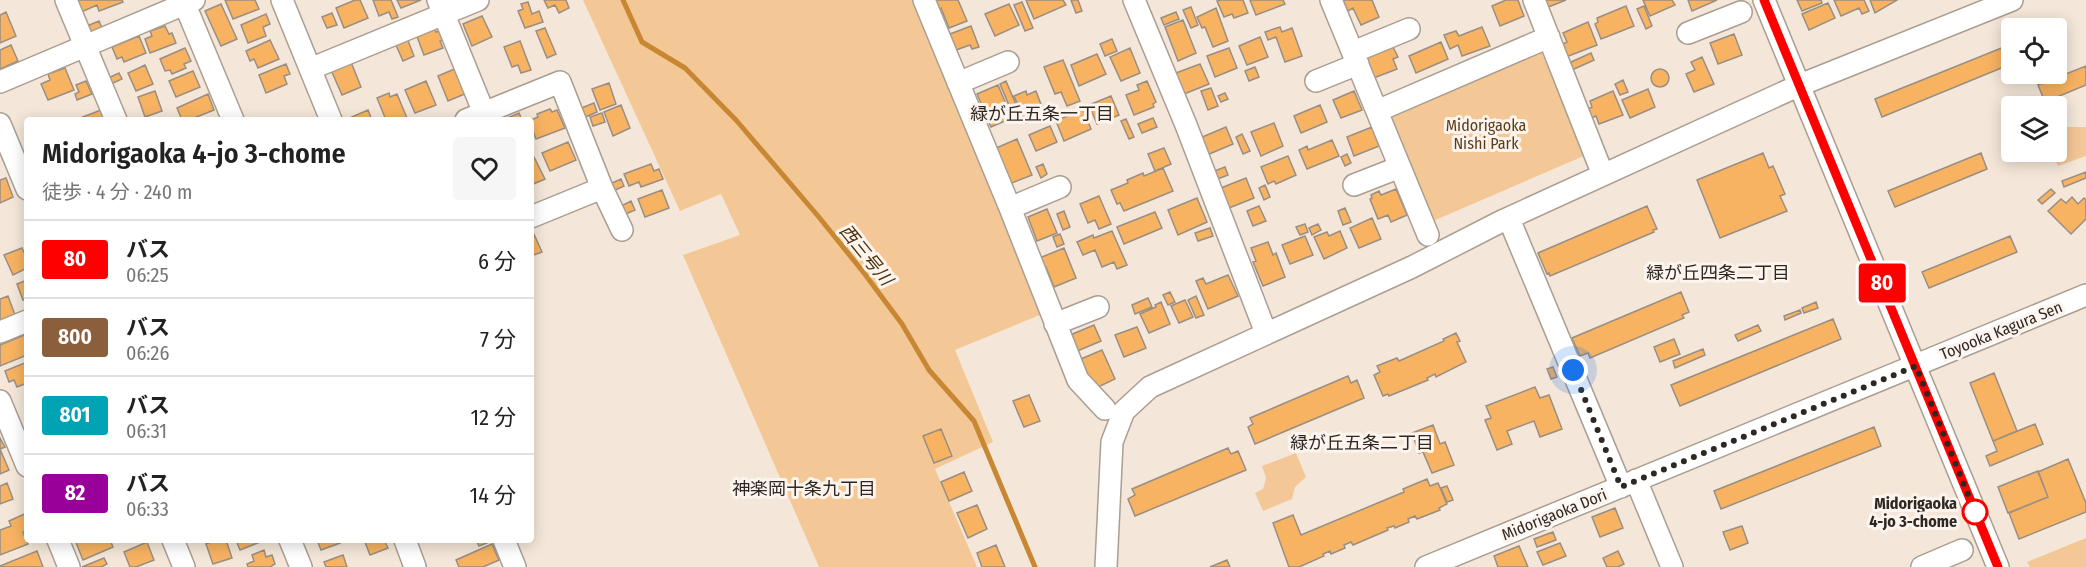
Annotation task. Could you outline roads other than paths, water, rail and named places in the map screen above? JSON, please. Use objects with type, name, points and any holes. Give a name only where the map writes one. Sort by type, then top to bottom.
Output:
[{"type":"street","points":[[66,0],[115,117]]},
{"type":"street","points":[[282,0],[330,117]]},
{"type":"street","points":[[310,69],[441,7],[478,0]]},
{"type":"street","points":[[924,0],[1078,380],[1106,408]]},
{"type":"street","points":[[1134,0],[1186,125],[1266,333]]},
{"type":"street","points":[[1331,0],[1428,235]]},
{"type":"street","points":[[1534,0],[1603,175]]},
{"type":"street","points":[[1764,0],[1998,567]]},
{"type":"street","points":[[1106,567],[1112,442],[1124,411],[1150,387],[1412,267],[1603,175],[1800,86],[1989,4],[2012,0]]},
{"type":"street","points":[[0,82],[187,1],[232,117]]},
{"type":"street","points":[[441,7],[475,116],[560,82],[602,188],[622,230]]},
{"type":"street","points":[[1688,33],[1741,12]]},
{"type":"street","points":[[1316,81],[1409,29]]},
{"type":"street","points":[[1377,111],[1549,37]]},
{"type":"street","points":[[958,83],[1008,62]]},
{"type":"street","points":[[0,124],[24,182]]},
{"type":"street","points":[[1354,185],[1400,167]]},
{"type":"street","points":[[1010,208],[1060,187]]},
{"type":"street","points":[[534,216],[602,188]]},
{"type":"street","points":[[1509,219],[1629,483],[1672,567]]},
{"type":"street","name":"Toyooka Kagura Sen","points":[[1916,366],[2086,295]]},
{"type":"street","points":[[1055,324],[1098,307]]},
{"type":"street","points":[[0,332],[24,322]]},
{"type":"street","name":"Midorigaoka Dori","points":[[1426,567],[1916,366]]},
{"type":"street","points":[[0,401],[24,459]]},
{"type":"street","points":[[59,543],[69,567]]},
{"type":"street","points":[[174,543],[184,567]]},
{"type":"street","points":[[291,543],[301,567]]},
{"type":"street","points":[[406,543],[416,567]]},
{"type":"street","points":[[505,543],[515,567]]},
{"type":"street","points":[[1922,567],[1962,550]]},
{"type":"waterway","name":"西三号川","points":[[623,0],[642,42],[685,68],[736,120],[864,273],[902,324],[929,370],[974,421],[1035,567]]},
{"type":"place","name":"Midorigaoka 4-jo 3-chome","points":[[1975,512]]},
{"type":"district","name":"緑が丘五条一丁目","points":[[1042,114]]},
{"type":"district","name":"緑が丘四条二丁目","points":[[1718,273]]},
{"type":"district","name":"緑が丘五条二丁目","points":[[1362,443]]},
{"type":"district","name":"神楽岡十条九丁目","points":[[804,489]]},
{"type":"park label","name":"Midorigaoka Nishi Park","points":[[1486,134]]}]
